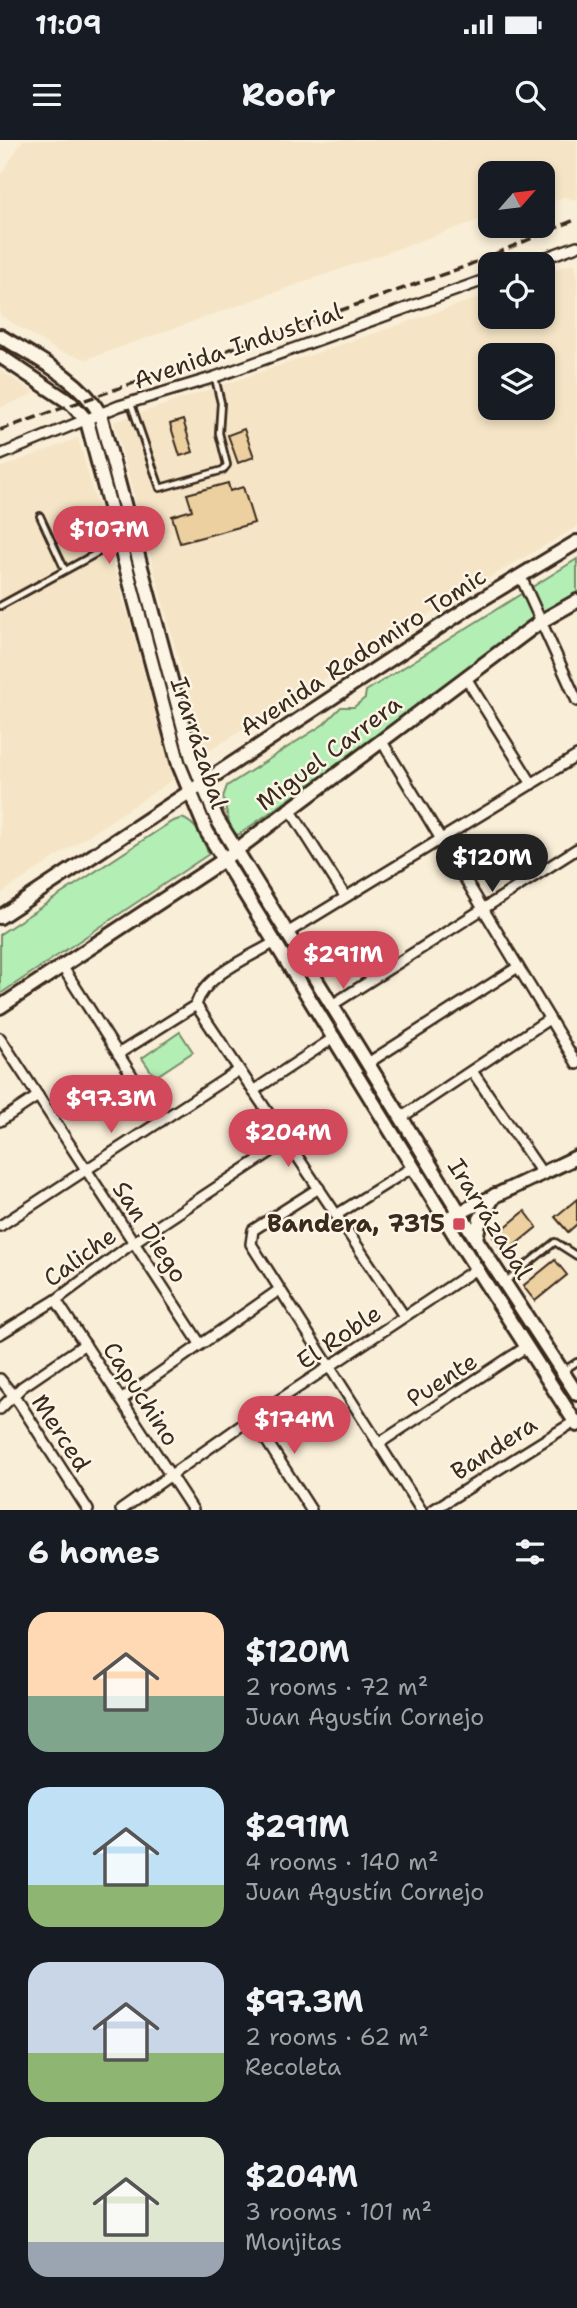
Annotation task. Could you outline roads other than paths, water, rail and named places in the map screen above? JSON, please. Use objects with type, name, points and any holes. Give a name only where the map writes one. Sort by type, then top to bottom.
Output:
[{"type":"main road","name":"Irarrázabal","points":[[0,335],[65,378],[89,398],[100,414],[202,784],[217,819],[476,1239],[577,1394]]},
{"type":"main road","points":[[0,356],[72,404],[87,421]]},
{"type":"main road","name":"Irarrázabal","points":[[87,421],[179,765],[189,793],[223,859],[413,1167],[576,1422]]},
{"type":"main road","name":"Avenida Radomiro Tomic","points":[[0,917],[520,575],[577,542]]},
{"type":"main road","name":"Miguel Carrera","points":[[0,1007],[223,859],[540,622],[577,601]]},
{"type":"main road","points":[[446,1219],[460,1210],[577,1157]]},
{"type":"main road","points":[[476,1239],[481,1219],[495,1195]]},
{"type":"street","points":[[555,254],[577,246]]},
{"type":"street","name":"Avenida Industrial","points":[[0,455],[130,402],[215,377],[478,282]]},
{"type":"street","points":[[520,575],[577,701]]},
{"type":"street","points":[[466,678],[532,784]]},
{"type":"street","points":[[381,740],[549,1019],[573,1051],[577,1064]]},
{"type":"street","points":[[287,933],[577,756]]},
{"type":"street","points":[[289,808],[345,896]]},
{"type":"street","points":[[332,1005],[577,849]]},
{"type":"street","points":[[275,942],[215,979],[198,995],[196,1005],[404,1316]]},
{"type":"street","points":[[62,966],[161,1121]]},
{"type":"street","points":[[368,1063],[518,967]]},
{"type":"street","points":[[118,1054],[196,1005]]},
{"type":"street","points":[[402,1117],[549,1019]]},
{"type":"street","points":[[253,1091],[335,1037]]},
{"type":"street","name":"San Diego","points":[[0,1038],[199,1342]]},
{"type":"street","points":[[0,1226],[239,1070]]},
{"type":"street","points":[[472,1071],[542,1173]]},
{"type":"street","points":[[0,1121],[38,1096]]},
{"type":"street","name":"Caliche","points":[[0,1334],[56,1300],[134,1242],[287,1141]]},
{"type":"street","points":[[336,1214],[413,1167]]},
{"type":"street","points":[[319,1188],[253,1230],[250,1241],[252,1248],[421,1510]]},
{"type":"street","name":"El Roble","points":[[121,1510],[172,1477],[252,1418],[477,1269]]},
{"type":"street","points":[[121,1400],[199,1342],[279,1290]]},
{"type":"street","name":"Capuchino","points":[[56,1300],[193,1510]]},
{"type":"street","points":[[0,1409],[14,1395],[85,1345]]},
{"type":"street","name":"Puente","points":[[378,1444],[526,1347]]},
{"type":"street","name":"Merced","points":[[0,1379],[14,1395],[88,1510]]},
{"type":"street","points":[[252,1418],[311,1510]]},
{"type":"street","name":"Bandera","points":[[433,1510],[576,1422]]},
{"type":"lane","points":[[130,402],[160,488],[223,470],[227,465],[219,433],[221,403],[215,377]]},
{"type":"lane","points":[[40,516],[65,570]]},
{"type":"lane","points":[[0,606],[120,541]]},
{"type":"lane","points":[[504,1282],[555,1242],[577,1256]]},
{"type":"lane","points":[[562,1371],[577,1362]]},
{"type":"railway","points":[[0,430],[464,267],[577,219]]},
{"type":"place","name":"Bandera, 7315","points":[[459,1224]]}]
